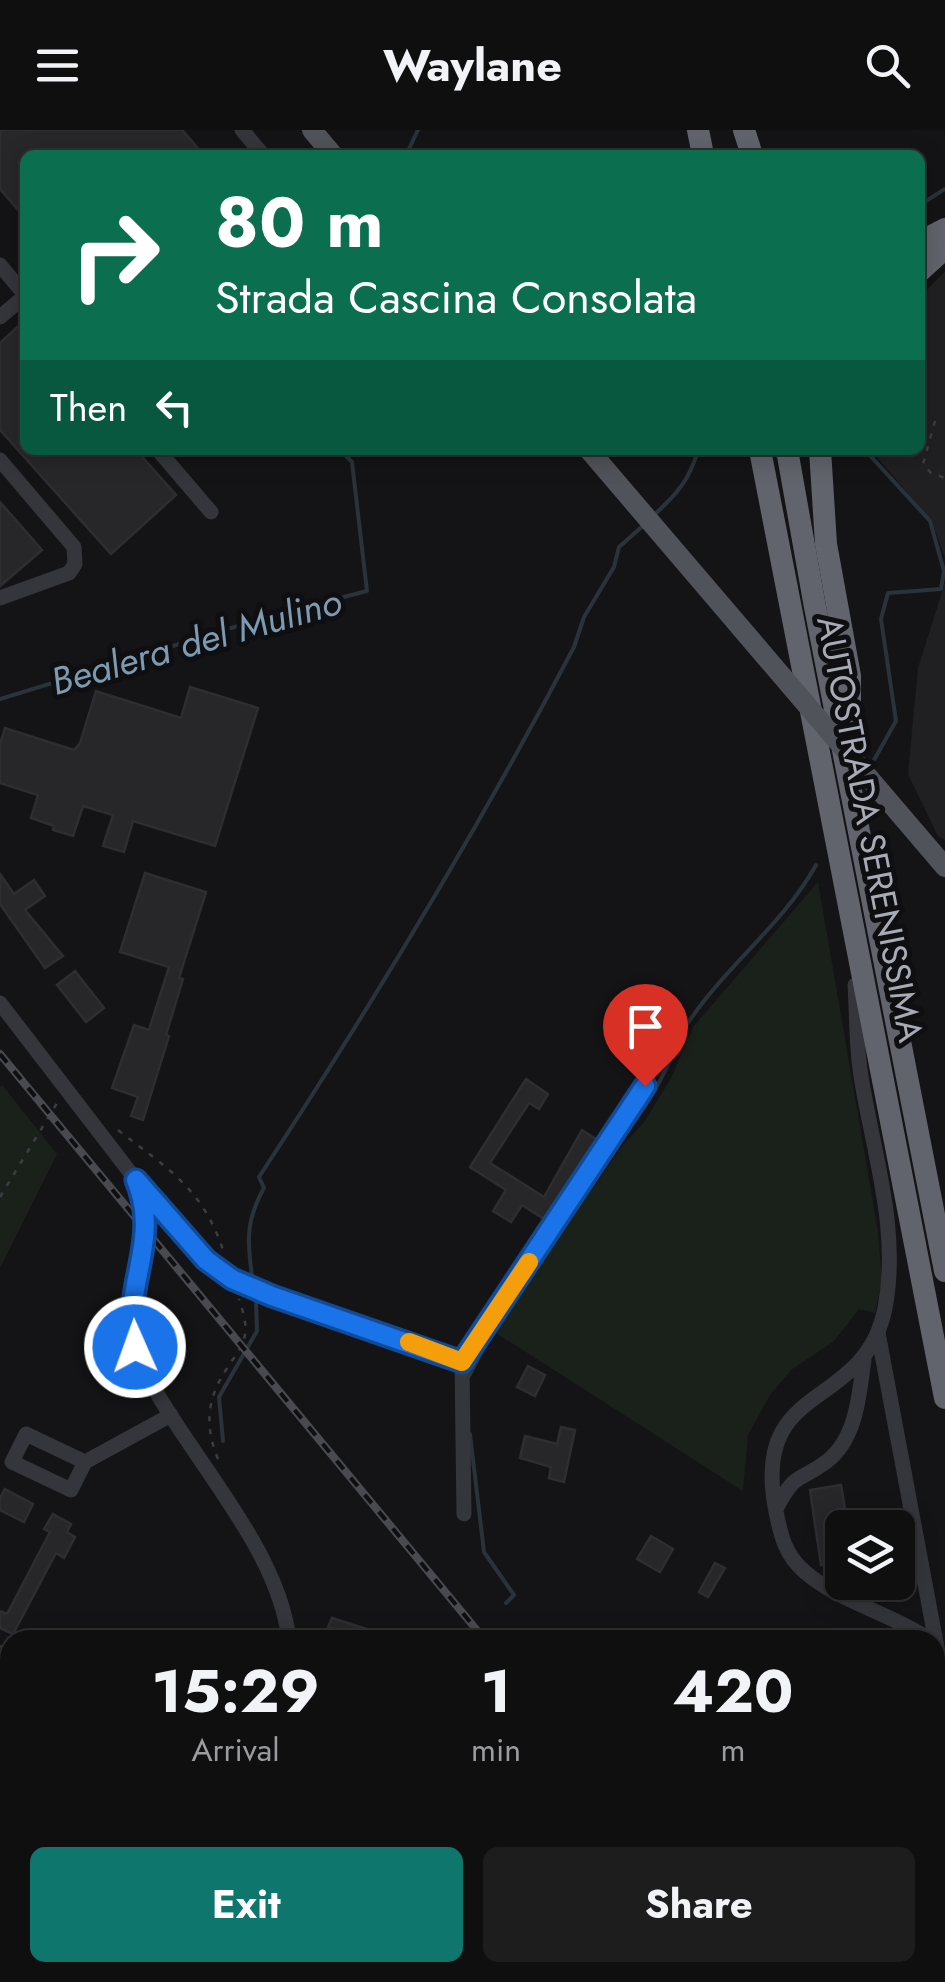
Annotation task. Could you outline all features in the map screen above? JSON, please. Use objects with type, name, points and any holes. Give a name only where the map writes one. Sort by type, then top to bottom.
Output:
[{"type":"highway","points":[[925,266],[945,248]]},
{"type":"highway","name":"AUTOSTRADA SERENISSIMA","points":[[761,455],[945,1398]]},
{"type":"highway","name":"AUTOSTRADA SERENISSIMA","points":[[789,455],[945,1270]]},
{"type":"highway","points":[[820,455],[826,544],[850,676],[850,789]]},
{"type":"main road","points":[[312,130],[329,150]]},
{"type":"main road","points":[[593,455],[945,867]]},
{"type":"street","points":[[242,130],[259,150]]},
{"type":"street","points":[[0,265],[20,289]]},
{"type":"street","points":[[0,317],[20,299]]},
{"type":"street","points":[[162,455],[211,512]]},
{"type":"street","points":[[0,460],[74,547],[76,556],[68,573],[0,598]]},
{"type":"street","points":[[776,1509],[795,1478],[826,1462],[849,1432],[864,1360],[878,1333],[888,1286],[886,1201],[860,1072],[852,916]]},
{"type":"street","points":[[0,1004],[136,1180],[206,1260],[232,1279],[272,1296],[462,1362]]},
{"type":"street","points":[[464,1514],[462,1362],[645,1086]]},
{"type":"street","points":[[136,1180],[147,1221],[133,1302],[133,1336],[146,1373],[272,1577],[288,1630]]},
{"type":"street","points":[[878,1333],[931,1630]]},
{"type":"street","points":[[864,1360],[784,1425],[775,1441],[771,1463],[776,1509],[783,1544],[791,1559],[829,1590],[898,1620],[911,1630]]},
{"type":"street","points":[[85,1462],[26,1434],[12,1462],[71,1490],[85,1462],[171,1415]]},
{"type":"path","points":[[936,421],[923,464],[931,474],[945,478]]},
{"type":"path","points":[[0,1197],[66,1089]]},
{"type":"path","points":[[117,1129],[194,1192],[216,1228],[242,1309],[242,1345],[215,1385],[208,1414],[213,1446],[222,1467]]},
{"type":"shaded area","points":[[945,272],[945,558],[932,522],[875,455],[925,455],[925,291]]},
{"type":"shaded area","points":[[945,583],[945,840],[938,836],[908,774],[918,668]]},
{"type":"shaded area","points":[[818,882],[878,1231],[882,1282],[875,1313],[859,1309],[834,1341],[791,1370],[770,1395],[748,1435],[743,1491],[493,1331],[623,1145],[645,1121],[671,1078],[693,1027]]},
{"type":"shaded area","points":[[0,1087],[57,1154],[0,1268]]},
{"type":"building","points":[[0,130],[182,130],[200,150],[20,150],[20,212],[0,189]]},
{"type":"building","points":[[20,325],[20,452],[0,430],[0,343]]},
{"type":"building","points":[[22,455],[140,455],[176,495],[111,554]]},
{"type":"building","points":[[0,502],[42,550],[0,586]]},
{"type":"building","points":[[190,687],[258,708],[215,846],[133,821],[124,852],[103,846],[113,815],[83,806],[73,836],[31,818],[38,795],[0,783],[0,744],[5,728],[74,750],[80,743],[96,691],[181,718]]},
{"type":"building","points":[[145,873],[206,892],[179,978],[183,979],[166,1035],[169,1036],[143,1120],[131,1116],[138,1097],[112,1088],[134,1025],[149,1030],[169,967],[120,952]]},
{"type":"building","points":[[0,874],[14,894],[34,880],[45,896],[25,910],[63,956],[45,968],[0,904]]},
{"type":"building","points":[[75,971],[104,1008],[86,1022],[57,985]]},
{"type":"building","points":[[526,1079],[548,1094],[539,1109],[529,1103],[490,1163],[544,1197],[582,1130],[596,1139],[544,1219],[522,1205],[511,1222],[493,1211],[506,1190],[470,1167]]},
{"type":"building","points":[[528,1366],[545,1375],[535,1396],[517,1387]]},
{"type":"building","points":[[561,1427],[575,1430],[564,1482],[549,1478],[551,1467],[520,1458],[525,1436],[557,1444]]},
{"type":"building","points":[[841,1485],[845,1510],[825,1510],[825,1564],[821,1565],[810,1490]]},
{"type":"building","points":[[5,1489],[33,1504],[24,1522],[0,1510]]},
{"type":"building","points":[[53,1514],[71,1524],[67,1532],[75,1537],[64,1558],[56,1553],[15,1630],[4,1630],[0,1628],[0,1611],[7,1614],[50,1532],[44,1529]]},
{"type":"building","points":[[651,1536],[673,1549],[660,1572],[637,1559]]},
{"type":"building","points":[[715,1563],[725,1568],[708,1597],[699,1592]]},
{"type":"building","points":[[332,1618],[367,1629],[336,1630],[328,1627]]},
{"type":"waterway","name":"Bealera del Mulino","points":[[408,150],[418,130]]},
{"type":"waterway","points":[[925,202],[945,189]]},
{"type":"waterway","name":"Bealera del Mulino","points":[[0,699],[267,617],[367,591],[352,462],[345,455]]},
{"type":"waterway","points":[[655,514],[682,485],[696,455]]},
{"type":"waterway","points":[[870,455],[930,521],[944,571],[941,589],[888,593],[881,619],[896,721],[874,760]]},
{"type":"waterway","points":[[252,1276],[249,1230],[264,1188],[259,1177],[462,850],[574,647],[584,617],[614,567],[619,547],[645,524]]},
{"type":"waterway","points":[[469,1376],[495,1326],[651,1097],[686,1026],[787,907],[816,865]]},
{"type":"waterway","points":[[223,1441],[219,1397],[257,1331],[256,1301]]},
{"type":"waterway","points":[[470,1434],[484,1552],[514,1595],[506,1603]]},
{"type":"railway","points":[[0,1054],[477,1630]]},
{"type":"slow traffic","points":[[409,1342],[462,1362],[529,1262]]},
{"type":"route","points":[[135,1347],[133,1302],[147,1221],[136,1180],[206,1260],[232,1279],[462,1362],[645,1086]]}]
